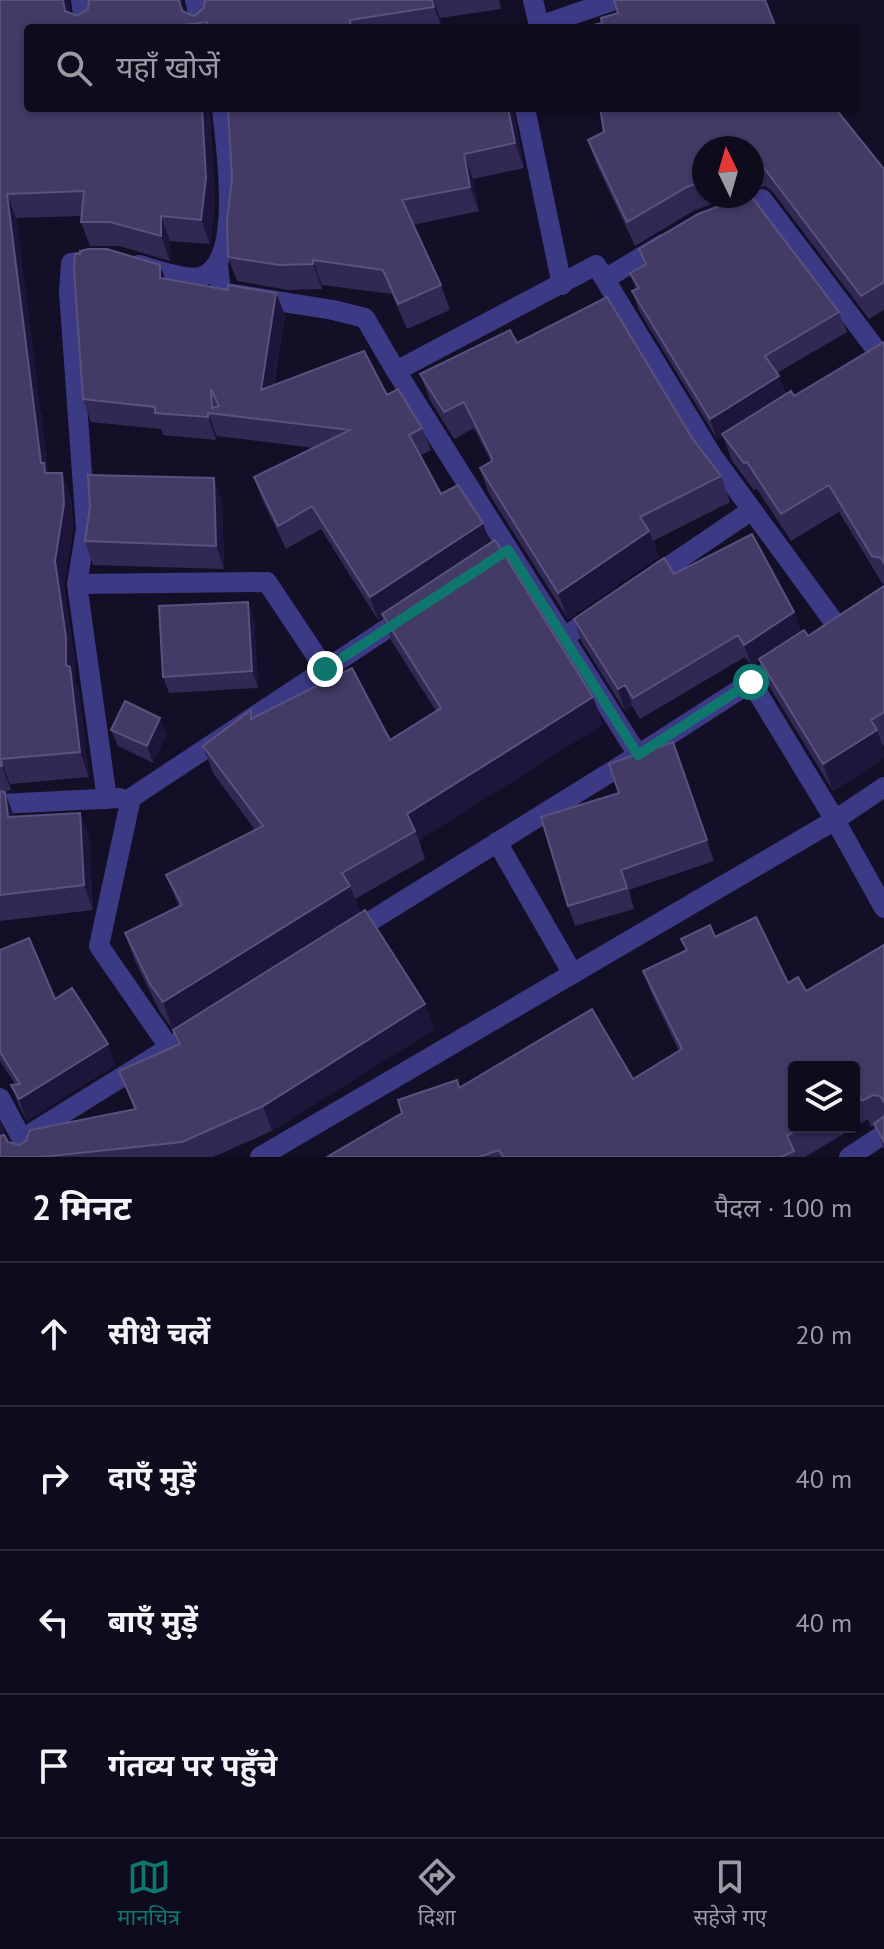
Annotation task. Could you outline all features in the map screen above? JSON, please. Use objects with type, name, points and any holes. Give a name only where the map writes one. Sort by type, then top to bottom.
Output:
[{"type":"street","points":[[81,0],[84,24]]},
{"type":"street","points":[[195,0],[200,24]]},
{"type":"street","points":[[533,0],[535,24]]},
{"type":"street","points":[[544,24],[615,0]]},
{"type":"street","points":[[222,112],[230,211],[218,265],[221,292],[365,318],[501,554],[564,637],[638,755]]},
{"type":"street","points":[[526,112],[562,285]]},
{"type":"street","points":[[712,218],[762,199],[877,359]]},
{"type":"street","points":[[605,279],[686,230]]},
{"type":"street","points":[[107,799],[77,584],[86,529],[69,292],[71,263],[107,258],[195,279],[211,273],[218,265]]},
{"type":"street","points":[[396,371],[596,265],[719,453],[752,510],[837,626]]},
{"type":"street","points":[[564,637],[752,510]]},
{"type":"street","points":[[77,584],[267,582],[325,669]]},
{"type":"street","points":[[0,804],[131,798],[430,601]]},
{"type":"street","points":[[327,949],[801,650]]},
{"type":"street","points":[[751,682],[835,820],[884,908]]},
{"type":"street","points":[[260,1157],[835,820],[884,787]]},
{"type":"street","points":[[131,798],[99,946],[169,1047]]},
{"type":"street","points":[[497,842],[573,974]]},
{"type":"street","points":[[0,1098],[24,1148],[222,1014]]},
{"type":"street","points":[[849,1157],[884,1134]]},
{"type":"building","points":[[0,0],[63,0],[65,11],[77,16],[88,9],[89,0],[179,0],[182,11],[194,16],[204,8],[205,0],[432,0],[434,7],[350,20],[350,24],[24,24],[24,112],[202,112],[206,178],[201,220],[161,216],[161,236],[110,222],[81,222],[84,191],[7,194],[41,463],[44,463],[45,473],[62,473],[64,504],[55,561],[66,637],[66,665],[70,667],[80,752],[1,759],[0,766]]},
{"type":"building","points":[[614,0],[765,0],[774,24],[598,24],[602,23],[601,18],[618,13]]},
{"type":"building","points":[[228,112],[509,112],[515,143],[464,154],[470,187],[402,200],[441,285],[398,304],[383,270],[313,260],[313,264],[279,265],[228,257],[227,222],[232,178]]},
{"type":"building","points":[[601,112],[838,112],[884,169],[884,282],[861,296],[764,168],[764,136],[692,136],[692,185],[627,222],[588,140],[604,132]]},
{"type":"building","points":[[714,208],[760,208],[839,312],[765,356],[779,376],[710,419],[632,291],[639,288],[630,273],[646,264],[639,249],[698,214]]},
{"type":"building","points":[[107,249],[160,265],[160,278],[228,290],[228,285],[276,293],[261,390],[364,351],[387,395],[398,389],[422,428],[409,435],[441,494],[458,485],[483,523],[370,597],[312,506],[278,526],[254,477],[350,430],[208,413],[208,417],[155,413],[155,407],[83,399],[74,269],[75,254],[80,254],[80,251]],"holes":[[[211,389],[219,406],[212,408]]]},
{"type":"building","points":[[607,297],[692,438],[721,476],[640,517],[649,531],[558,593],[480,468],[492,458],[464,402],[444,412],[420,374],[510,330],[517,343]]},
{"type":"building","points":[[884,342],[884,563],[881,558],[872,556],[829,485],[781,514],[747,462],[744,463],[722,434],[791,391],[794,396]]},
{"type":"building","points":[[88,475],[214,478],[216,546],[85,541],[90,507]]},
{"type":"building","points":[[752,534],[794,612],[744,645],[738,635],[633,698],[625,685],[618,689],[574,619],[664,558],[674,574]]},
{"type":"building","points":[[495,540],[593,697],[407,814],[415,831],[342,873],[350,886],[163,1002],[150,984],[125,933],[182,905],[166,875],[263,826],[203,746],[251,710],[251,719],[352,668],[390,740],[441,708],[382,614]]},
{"type":"building","points":[[884,586],[884,712],[871,720],[877,730],[823,764],[759,659],[804,630],[808,636]]},
{"type":"building","points":[[248,602],[252,671],[163,677],[159,606]]},
{"type":"building","points":[[125,701],[160,718],[147,746],[111,730]]},
{"type":"building","points":[[673,742],[707,840],[621,870],[627,888],[568,906],[541,817],[619,793],[609,764]]},
{"type":"building","points":[[0,791],[5,792],[8,817],[80,813],[84,885],[0,895]]},
{"type":"building","points":[[365,910],[425,1004],[263,1106],[182,1142],[42,1157],[0,1157],[0,1136],[4,1135],[8,1142],[19,1145],[26,1141],[30,1130],[136,1109],[119,1071],[180,1044],[173,1030]]},
{"type":"building","points":[[756,917],[788,983],[798,977],[806,991],[884,945],[884,1102],[880,1096],[873,1095],[862,1101],[860,1061],[788,1061],[788,1133],[792,1133],[787,1136],[794,1151],[781,1157],[503,1157],[499,1150],[479,1157],[327,1157],[402,1113],[398,1100],[457,1080],[459,1088],[592,1009],[633,1079],[682,1049],[643,971],[687,950],[681,939],[710,925],[715,937]]},
{"type":"building","points":[[29,938],[55,999],[72,988],[108,1044],[19,1099],[11,1085],[20,1084],[0,1052],[0,950]]},
{"type":"building","points":[[884,1116],[884,1142],[874,1124]]},
{"type":"route","points":[[325,669],[508,550],[638,755],[751,682]]}]
